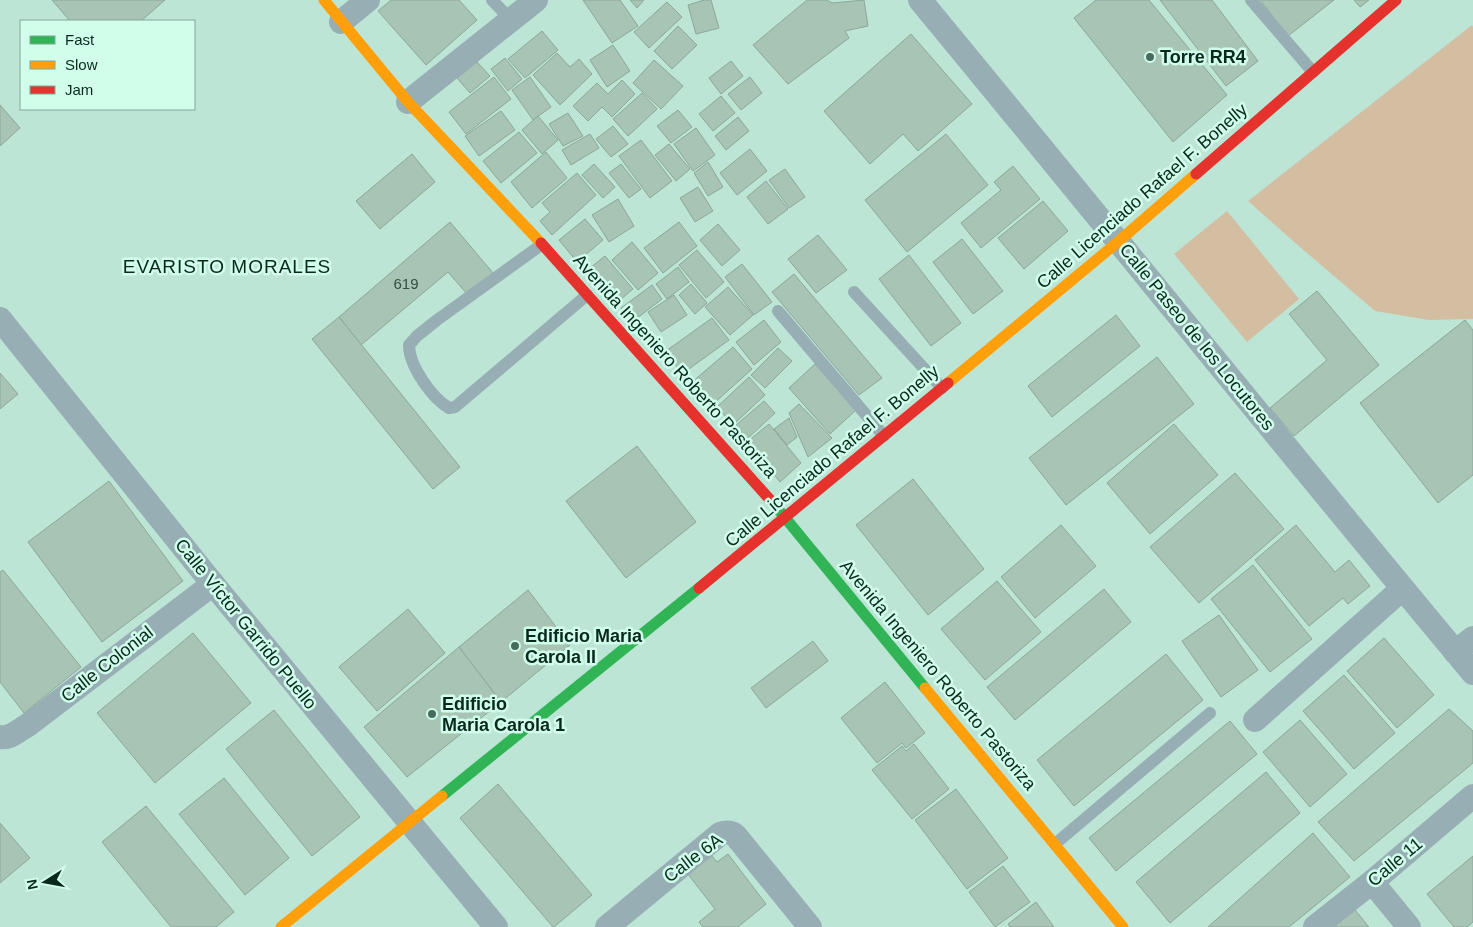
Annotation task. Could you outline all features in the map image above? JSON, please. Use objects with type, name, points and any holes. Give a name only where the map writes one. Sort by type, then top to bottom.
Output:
[{"type":"street","name":"Avenida Ingeniero Roberto Pastoriza","points":[[324,0],[408,102],[587,295],[786,518],[1123,927]]},
{"type":"street","points":[[342,22],[368,0]]},
{"type":"street","points":[[408,102],[536,0]]},
{"type":"street","name":"Calle Paseo de los Locutores","points":[[920,0],[1402,589],[1464,645],[1473,674]]},
{"type":"street","name":"Calle Licenciado Rafael F. Bonelly","points":[[280,927],[786,518],[1118,241],[1396,0]]},
{"type":"street","name":"Calle Víctor Garrido Puello","points":[[0,319],[213,584],[496,927]]},
{"type":"street","name":"Calle Colonial","points":[[0,737],[11,736],[28,725],[213,584]]},
{"type":"street","points":[[1255,720],[1402,589]]},
{"type":"street","name":"Calle 11","points":[[1315,927],[1372,882],[1473,796]]},
{"type":"street","name":"Calle 6A","points":[[607,927],[720,834],[725,832],[733,833],[736,836],[810,927]]},
{"type":"street","points":[[1372,882],[1409,927]]},
{"type":"lane","points":[[492,0],[511,20]]},
{"type":"lane","points":[[1252,0],[1313,72]]},
{"type":"lane","points":[[541,245],[437,320],[416,336],[408,345],[413,363],[427,387],[441,404],[449,408],[455,407],[587,295]]},
{"type":"lane","points":[[854,292],[942,388]]},
{"type":"lane","points":[[778,311],[884,436]]},
{"type":"lane","points":[[1055,844],[1210,713]]},
{"type":"shaded area","points":[[1472,25],[1473,319],[1429,320],[1375,311],[1248,201]]},
{"type":"shaded area","points":[[1227,211],[1299,299],[1247,342],[1174,254]]},
{"type":"building","points":[[52,0],[165,0],[142,20],[69,20]]},
{"type":"building","points":[[391,0],[459,0],[477,20],[426,65],[378,11]]},
{"type":"building","points":[[583,0],[620,0],[638,26],[612,43]]},
{"type":"building","points":[[630,0],[644,0],[637,8]]},
{"type":"building","points":[[711,0],[719,28],[696,34],[688,5]]},
{"type":"building","points":[[807,0],[827,0],[832,3],[864,0],[868,26],[845,31],[849,38],[788,84],[753,45]]},
{"type":"building","name":"Torre RR4","points":[[1096,0],[1149,0],[1227,95],[1173,142],[1074,18]]},
{"type":"building","points":[[1160,0],[1212,0],[1258,61],[1226,86]]},
{"type":"building","points":[[1260,0],[1334,0],[1288,36]]},
{"type":"building","points":[[1354,0],[1369,0],[1360,7]]},
{"type":"building","points":[[667,2],[682,17],[649,48],[634,32]]},
{"type":"building","points":[[678,26],[697,45],[672,69],[654,51]]},
{"type":"building","points":[[542,31],[558,50],[525,78],[508,59]]},
{"type":"building","points":[[911,34],[972,104],[918,151],[903,134],[870,164],[824,111]]},
{"type":"building","points":[[613,45],[630,71],[607,87],[590,60]]},
{"type":"building","points":[[557,53],[570,67],[579,59],[592,74],[560,105],[533,75]]},
{"type":"building","points":[[505,58],[522,79],[508,91],[491,69]]},
{"type":"building","points":[[654,60],[683,86],[661,109],[633,83]]},
{"type":"building","points":[[731,61],[743,76],[721,94],[709,78]]},
{"type":"building","points":[[477,62],[490,76],[470,93],[457,78]]},
{"type":"building","points":[[494,77],[511,99],[466,134],[449,112]]},
{"type":"building","points":[[530,77],[551,107],[533,120],[512,90]]},
{"type":"building","points":[[750,77],[762,93],[741,110],[728,94]]},
{"type":"building","points":[[622,80],[635,94],[612,117],[602,107],[588,121],[573,106],[597,83],[608,94]]},
{"type":"building","points":[[642,93],[657,109],[628,136],[613,119]]},
{"type":"building","points":[[721,96],[735,113],[713,131],[699,114]]},
{"type":"building","points":[[0,105],[20,128],[0,146]]},
{"type":"building","points":[[678,110],[692,127],[671,143],[657,126]]},
{"type":"building","points":[[501,111],[515,130],[479,156],[465,136]]},
{"type":"building","points":[[568,113],[583,136],[563,146],[549,124]]},
{"type":"building","points":[[538,116],[558,140],[542,154],[522,130]]},
{"type":"building","points":[[738,117],[749,131],[726,150],[715,136]]},
{"type":"building","points":[[613,126],[628,144],[611,157],[596,139]]},
{"type":"building","points":[[696,128],[715,155],[693,171],[674,144]]},
{"type":"building","points":[[519,132],[537,153],[501,183],[483,161]]},
{"type":"building","points":[[590,134],[599,148],[571,165],[562,150]]},
{"type":"building","points":[[946,134],[988,185],[907,252],[865,200]]},
{"type":"building","points":[[641,140],[672,181],[650,198],[619,156]]},
{"type":"building","points":[[669,144],[690,169],[676,181],[655,155]]},
{"type":"building","points":[[750,149],[767,171],[737,195],[720,173]]},
{"type":"building","points":[[546,152],[567,178],[532,208],[511,182]]},
{"type":"building","points":[[412,154],[435,182],[380,229],[356,201]]},
{"type":"building","points":[[708,162],[723,187],[708,196],[694,173]]},
{"type":"building","points":[[594,164],[615,187],[603,198],[582,175]]},
{"type":"building","points":[[621,164],[641,189],[629,198],[609,173]]},
{"type":"building","points":[[1013,166],[1040,199],[981,248],[961,223],[1001,190],[994,182]]},
{"type":"building","points":[[785,169],[805,197],[789,208],[769,180]]},
{"type":"building","points":[[577,173],[596,195],[552,235],[540,221],[550,212],[542,203]]},
{"type":"building","points":[[766,181],[788,209],[768,224],[747,197]]},
{"type":"building","points":[[698,187],[713,211],[695,222],[680,198]]},
{"type":"building","points":[[618,199],[634,226],[609,242],[592,215]]},
{"type":"building","points":[[1043,201],[1068,231],[1024,269],[998,238]]},
{"type":"building","points":[[585,219],[603,240],[577,262],[559,240]]},
{"type":"building","points":[[450,222],[493,273],[468,295],[448,272],[361,345],[339,317]]},
{"type":"building","points":[[679,222],[697,246],[663,273],[644,248]]},
{"type":"building","points":[[718,224],[740,250],[722,266],[700,240]]},
{"type":"building","points":[[818,235],[847,270],[816,293],[788,259]]},
{"type":"building","points":[[962,239],[1003,291],[973,314],[933,262]]},
{"type":"building","points":[[632,242],[658,273],[638,290],[612,260]]},
{"type":"building","points":[[697,250],[724,282],[706,298],[679,265]]},
{"type":"building","points":[[909,255],[961,323],[931,346],[879,279]]},
{"type":"building","points":[[605,256],[633,289],[613,306],[585,272]]},
{"type":"building","points":[[742,264],[772,302],[754,315],[725,277]]},
{"type":"building","points":[[678,267],[689,282],[667,299],[656,284]]},
{"type":"building","points":[[794,274],[882,378],[859,395],[772,292]]},
{"type":"building","points":[[691,284],[707,303],[695,314],[679,295]]},
{"type":"building","points":[[652,285],[662,299],[632,322],[621,308]]},
{"type":"building","points":[[728,287],[753,315],[730,335],[705,307]]},
{"type":"building","points":[[1317,291],[1379,365],[1294,436],[1270,408],[1327,360],[1289,314]]},
{"type":"building","points":[[674,295],[687,315],[661,332],[648,312]]},
{"type":"building","points":[[1116,315],[1140,346],[1052,417],[1028,386]]},
{"type":"building","points":[[339,317],[460,467],[433,489],[312,339]]},
{"type":"building","points":[[712,318],[729,340],[682,374],[666,351]]},
{"type":"building","points":[[764,320],[781,342],[754,365],[736,342]]},
{"type":"building","points":[[1465,320],[1473,330],[1473,475],[1438,503],[1360,403]]},
{"type":"building","points":[[733,347],[752,369],[711,406],[691,383]]},
{"type":"building","points":[[778,348],[792,361],[765,388],[751,375]]},
{"type":"building","points":[[1157,357],[1194,404],[1066,505],[1029,458]]},
{"type":"building","points":[[815,364],[856,410],[830,434],[789,388]]},
{"type":"building","points":[[0,373],[18,394],[0,409]]},
{"type":"building","points":[[749,377],[765,395],[733,425],[717,407]]},
{"type":"building","points":[[764,401],[775,413],[747,439],[735,426]]},
{"type":"building","points":[[799,404],[832,438],[808,457],[789,413]]},
{"type":"building","points":[[789,418],[797,437],[787,445],[774,429]]},
{"type":"building","points":[[769,424],[801,463],[780,482],[747,442]]},
{"type":"building","points":[[1174,424],[1218,475],[1150,534],[1107,483]]},
{"type":"building","points":[[637,446],[696,522],[626,578],[566,501]]},
{"type":"building","points":[[1235,473],[1284,529],[1199,603],[1150,547]]},
{"type":"building","points":[[913,479],[984,569],[928,615],[856,525]]},
{"type":"building","points":[[109,481],[183,581],[102,642],[28,542]]},
{"type":"building","points":[[1061,525],[1096,566],[1035,618],[1001,577]]},
{"type":"building","points":[[1296,525],[1335,572],[1349,560],[1370,586],[1348,604],[1343,598],[1309,626],[1255,560]]},
{"type":"building","points":[[1253,565],[1312,639],[1270,672],[1211,599]]},
{"type":"building","points":[[3,570],[81,667],[24,713],[0,682],[0,572]]},
{"type":"building","points":[[997,581],[1041,632],[985,680],[941,629]]},
{"type":"building","points":[[1104,589],[1131,622],[1015,720],[987,687]]},
{"type":"building","name":"Edificio Maria Carola II","points":[[528,590],[570,645],[501,702],[459,647]]},
{"type":"building","points":[[408,609],[445,653],[377,711],[339,667]]},
{"type":"building","points":[[1219,615],[1258,670],[1221,697],[1182,641]]},
{"type":"building","points":[[193,633],[251,703],[155,783],[97,713]]},
{"type":"building","points":[[1384,638],[1434,695],[1397,728],[1347,671]]},
{"type":"building","points":[[813,641],[828,661],[766,708],[751,688]]},
{"type":"building","name":"Edificio Maria Carola 1","points":[[459,647],[501,702],[407,777],[364,727]]},
{"type":"building","points":[[1166,654],[1203,700],[1074,806],[1037,760]]},
{"type":"building","points":[[1344,675],[1395,733],[1354,769],[1303,711]]},
{"type":"building","points":[[885,682],[925,733],[906,748],[902,743],[877,763],[841,718]]},
{"type":"building","points":[[1449,709],[1473,731],[1473,763],[1354,861],[1318,822]]},
{"type":"building","points":[[274,710],[360,817],[312,856],[226,749]]},
{"type":"building","points":[[1300,720],[1347,774],[1310,807],[1263,752]]},
{"type":"building","points":[[1230,721],[1257,754],[1116,871],[1089,838]]},
{"type":"building","points":[[914,744],[949,789],[912,819],[872,770],[902,746],[906,751]]},
{"type":"building","points":[[1266,772],[1300,813],[1170,923],[1136,882]]},
{"type":"building","points":[[224,778],[289,858],[245,895],[179,814]]},
{"type":"building","points":[[498,784],[592,895],[554,927],[460,818]]},
{"type":"building","points":[[956,789],[1008,858],[967,889],[915,820]]},
{"type":"building","points":[[146,806],[234,912],[216,927],[171,927],[102,842]]},
{"type":"building","points":[[0,823],[30,858],[0,883]]},
{"type":"building","points":[[1313,833],[1350,877],[1289,927],[1208,927]]},
{"type":"building","points":[[728,854],[766,904],[738,927],[703,927],[699,922],[715,909],[687,873],[711,855],[717,862]]},
{"type":"building","points":[[1473,856],[1473,922],[1467,927],[1454,927],[1427,894]]},
{"type":"building","points":[[1003,866],[1030,902],[995,927],[969,892]]},
{"type":"building","points":[[1036,902],[1054,927],[1010,927],[1008,924]]},
{"type":"building","points":[[1355,910],[1369,927],[1334,927]]},
{"type":"traffic: fast","points":[[773,503],[925,688]]},
{"type":"traffic: fast","points":[[442,796],[699,588]]},
{"type":"traffic: slow","points":[[324,0],[408,102],[541,243]]},
{"type":"traffic: slow","points":[[948,383],[1119,241],[1196,174]]},
{"type":"traffic: slow","points":[[925,688],[1123,927]]},
{"type":"traffic: slow","points":[[281,927],[442,796]]},
{"type":"traffic: jam","points":[[1196,174],[1396,0]]},
{"type":"traffic: jam","points":[[541,243],[773,503]]},
{"type":"traffic: jam","points":[[699,588],[948,383]]},
{"type":"place","name":"Torre RR4","points":[[1150,57]]},
{"type":"place","name":"Edificio Maria Carola II","points":[[515,646]]},
{"type":"place","name":"Edificio Maria Carola 1","points":[[432,714]]},
{"type":"district","name":"EVARISTO MORALES","points":[[227,266]]}]
